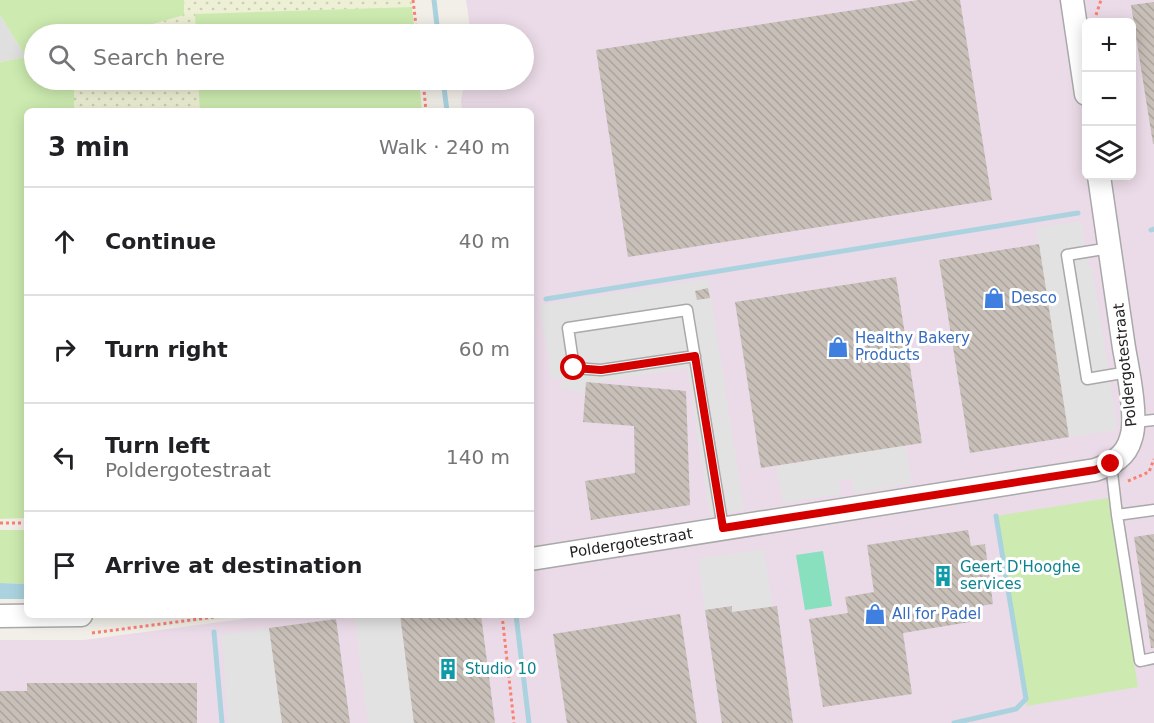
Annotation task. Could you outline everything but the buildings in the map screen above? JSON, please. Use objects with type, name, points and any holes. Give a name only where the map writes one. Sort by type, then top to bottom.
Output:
[{"type":"street","points":[[1072,0],[1083,72]]},
{"type":"street","name":"Poldergotestraat","points":[[534,559],[1095,470],[1111,464],[1126,451],[1132,437],[1144,421],[1128,372],[1100,180]]},
{"type":"street","points":[[0,616],[81,624]]},
{"type":"lane","points":[[1110,248],[1067,255],[1087,379],[1128,372]]},
{"type":"lane","points":[[695,356],[601,370],[574,368],[568,328],[687,310],[695,356],[723,528]]},
{"type":"lane","points":[[1111,464],[1140,661],[1154,658]]},
{"type":"lane","points":[[1117,515],[1154,510]]},
{"type":"path","points":[[413,0],[416,24]]},
{"type":"path","points":[[1094,18],[1101,0]]},
{"type":"path","points":[[424,90],[426,108]]},
{"type":"path","points":[[0,523],[24,523]]},
{"type":"path","points":[[81,624],[180,618]]},
{"type":"path","points":[[502,618],[514,723]]},
{"type":"shaded area","points":[[466,0],[1154,0],[1154,723],[0,723],[0,640],[84,640],[249,618],[534,618],[534,108],[462,108],[463,90],[534,90],[534,24],[470,24]]},
{"type":"shaded area","points":[[0,15],[24,57],[0,62]]},
{"type":"shaded area","points":[[1081,221],[1088,267],[1092,267],[1117,427],[1116,430],[1069,437],[1036,228]]},
{"type":"shaded area","points":[[708,279],[744,510],[710,515],[687,368],[596,383],[586,392],[561,389],[563,377],[551,379],[540,305]]},
{"type":"shaded area","points":[[906,445],[912,483],[854,493],[852,478],[839,480],[840,494],[783,503],[776,466]]},
{"type":"shaded area","points":[[764,549],[772,606],[732,612],[731,606],[705,610],[698,559]]},
{"type":"shaded area","points":[[354,618],[400,618],[414,723],[368,723]]},
{"type":"shaded area","points":[[269,628],[282,723],[228,723],[222,634]]},
{"type":"green space","points":[[0,0],[184,0],[184,15],[153,24],[24,24],[24,54],[0,15]]},
{"type":"green space","points":[[184,0],[411,0],[412,7],[195,14],[196,24],[153,24],[184,15]]},
{"type":"green space","points":[[412,7],[414,24],[196,24],[195,14]]},
{"type":"green space","points":[[24,57],[24,90],[74,90],[74,108],[24,108],[24,518],[0,519],[0,62]]},
{"type":"green space","points":[[74,90],[199,90],[200,108],[74,108]]},
{"type":"green space","points":[[199,90],[420,90],[422,108],[200,108]]},
{"type":"green space","points":[[1108,498],[1138,687],[1027,706],[996,516]]},
{"type":"green space","points":[[0,530],[24,530],[24,584],[0,583]]},
{"type":"green space","points":[[823,551],[832,606],[805,610],[796,555]]},
{"type":"water","points":[[0,583],[24,584],[24,599],[0,599]]},
{"type":"waterway","points":[[434,0],[437,24]]},
{"type":"waterway","points":[[444,90],[447,108]]},
{"type":"waterway","points":[[546,299],[1078,213]]},
{"type":"waterway","points":[[954,723],[1016,709],[1026,699],[996,516]]},
{"type":"waterway","points":[[516,618],[529,723]]},
{"type":"waterway","points":[[214,632],[222,723]]},
{"type":"place","name":"Desco","points":[[994,298]]},
{"type":"place","name":"Healthy Bakery Products","points":[[838,347]]},
{"type":"place","name":"Geert D'Hooghe services","points":[[943,576]]},
{"type":"place","name":"All for Padel","points":[[875,614]]},
{"type":"place","name":"Studio 10","points":[[448,669]]},
{"type":"route","points":[[574,368],[601,370],[695,356],[723,528],[1095,470],[1111,464]]}]
